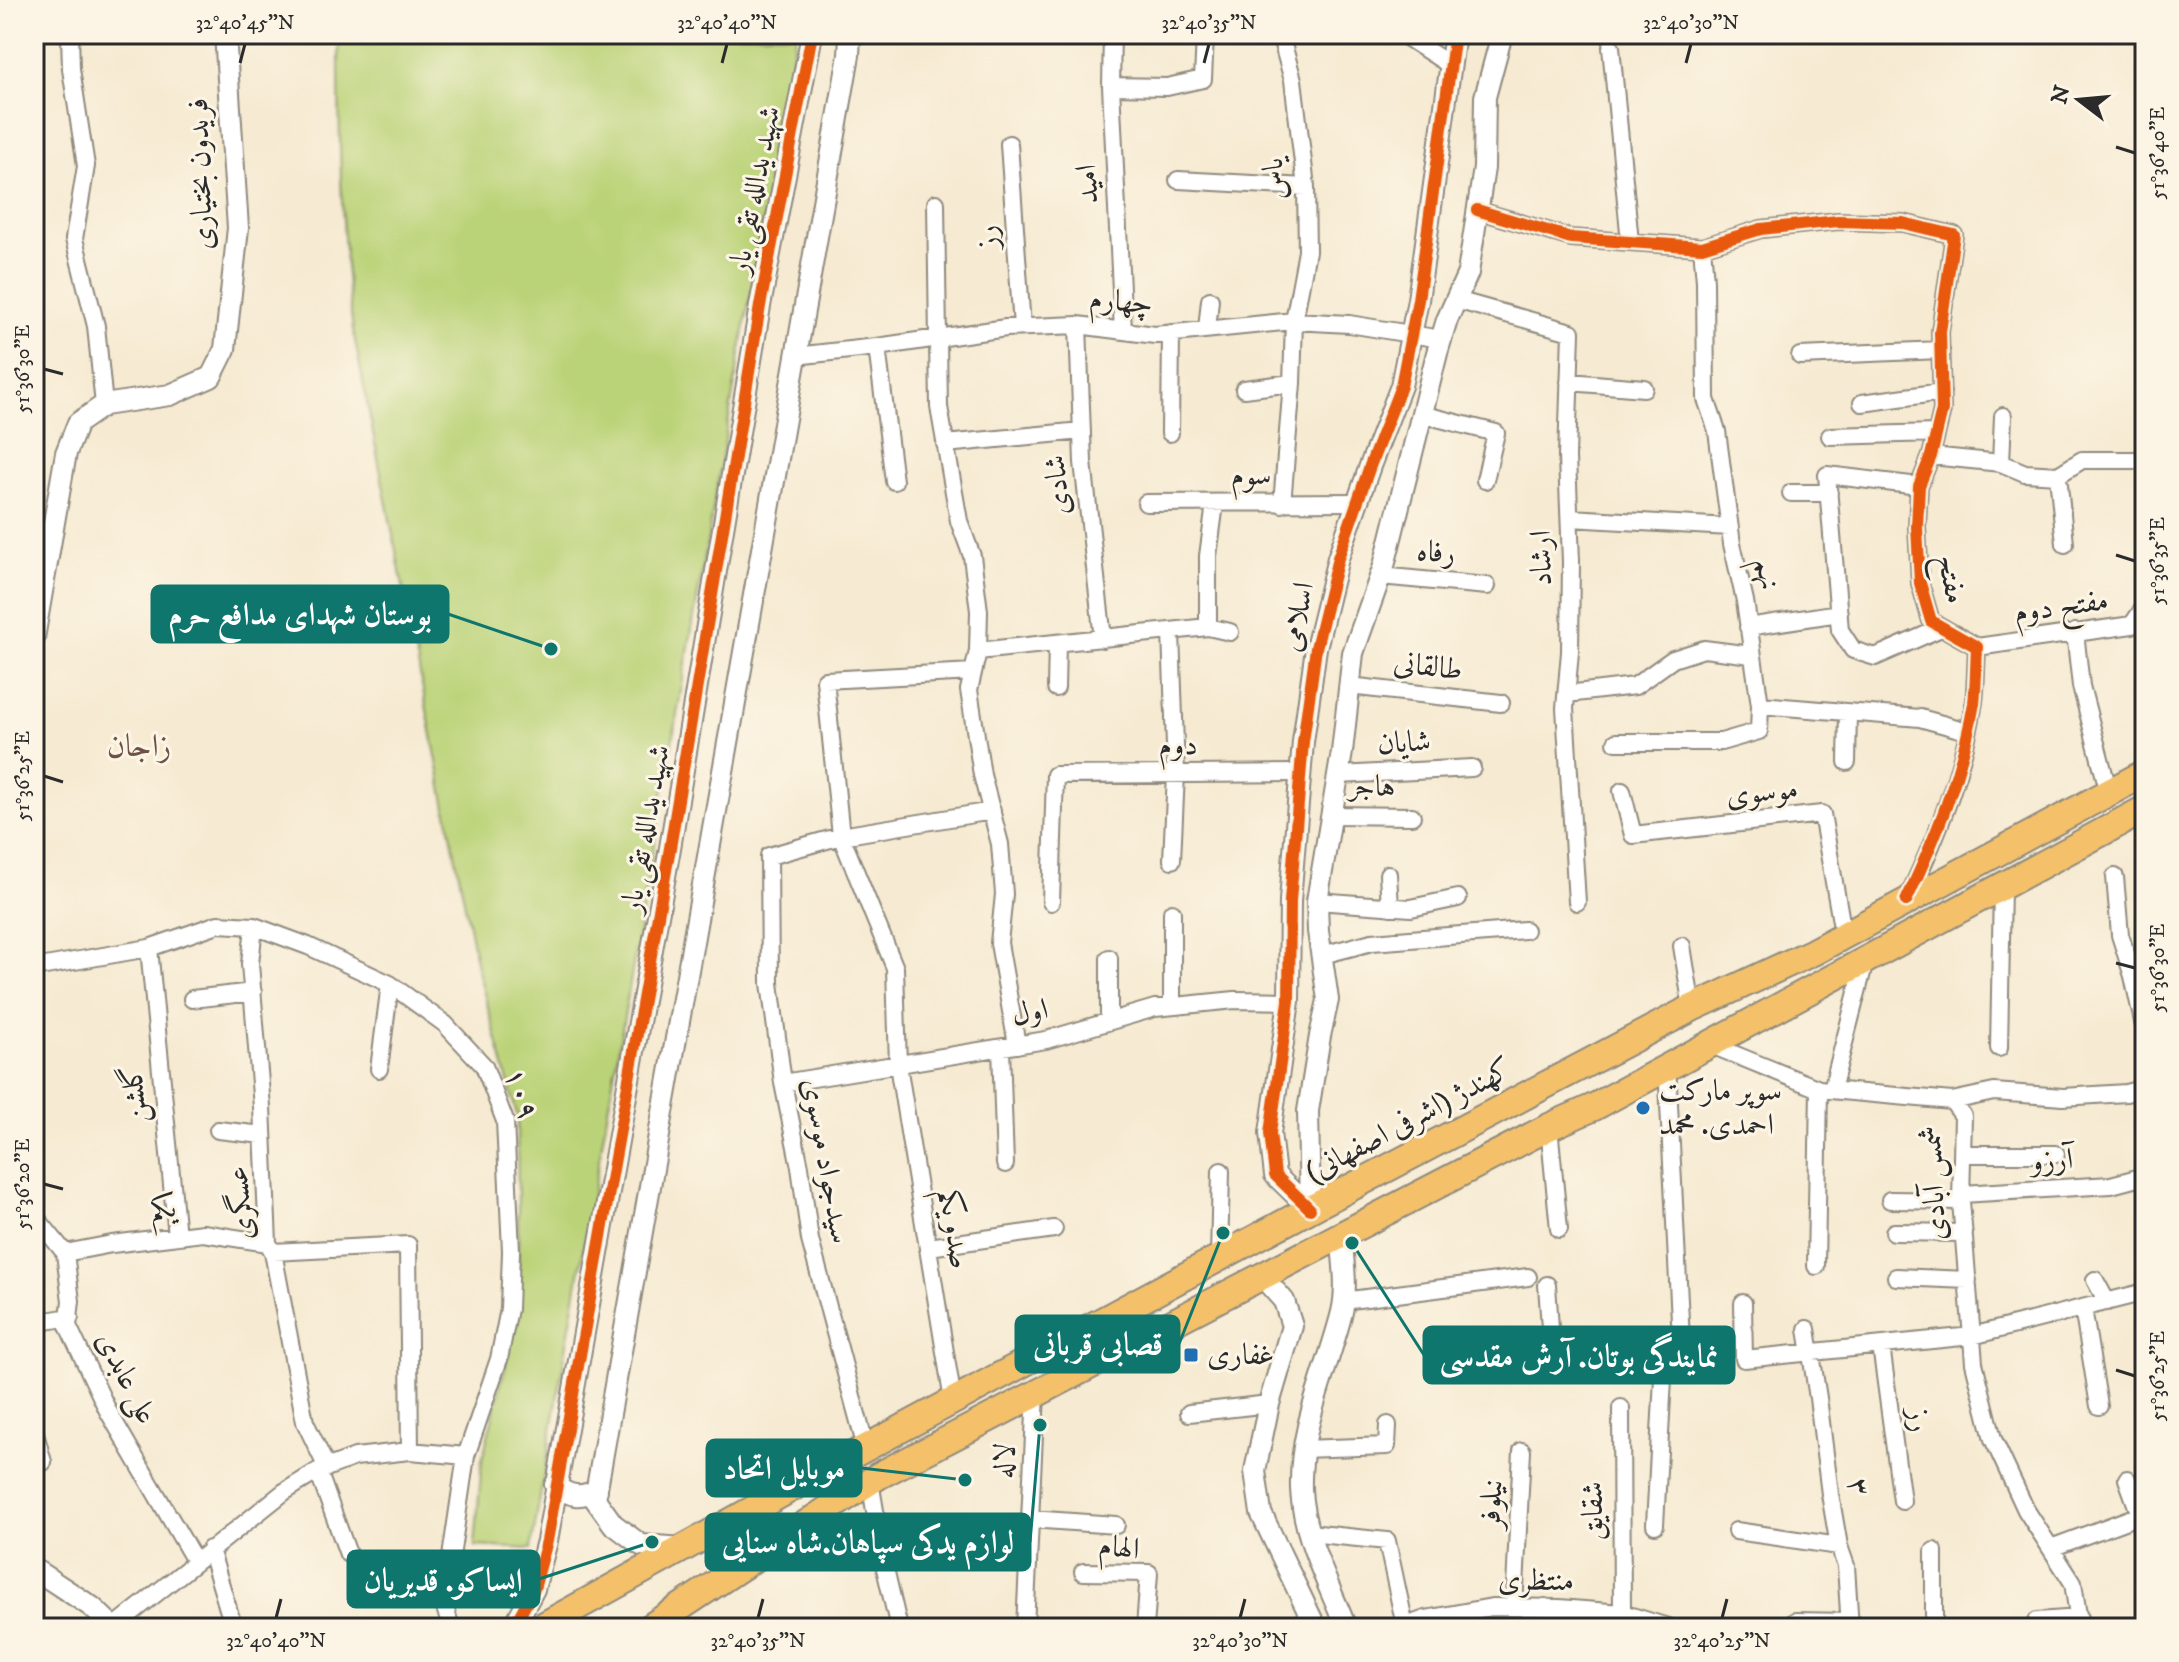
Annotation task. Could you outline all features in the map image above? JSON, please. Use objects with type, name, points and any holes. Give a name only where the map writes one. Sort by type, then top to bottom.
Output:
[{"type":"main road","name":"کهندژ (اشرفی اصفهانی)","points":[[539,1628],[564,1621],[684,1548],[1310,1209],[1639,1035],[1813,952],[1843,933],[2145,773]]},
{"type":"main road","points":[[649,1628],[870,1481],[1261,1275],[1549,1127],[1594,1107],[2145,809]]},
{"type":"main road","points":[[1705,1046],[1697,1039],[1702,1032],[1778,989],[1813,952]]},
{"type":"main road","points":[[1594,1107],[1672,1047],[1672,1035],[1668,1033],[1639,1035]]},
{"type":"street","points":[[34,638],[66,453],[78,423],[104,405],[96,326],[74,239],[86,166],[71,69],[70,34]]},
{"type":"street","name":"فریدون بختیاری","points":[[104,405],[170,395],[211,377],[225,349],[238,228],[225,34]]},
{"type":"street","name":"شهید یدالله تقی یار","points":[[513,1628],[534,1589],[547,1541],[670,848],[760,306],[812,34]]},
{"type":"street","points":[[684,1548],[641,1545],[613,1524],[595,1499],[847,69],[850,34]]},
{"type":"street","name":"امید","points":[[1112,34],[1111,86],[1123,331]]},
{"type":"street","points":[[1111,86],[1167,87],[1203,79],[1206,34]]},
{"type":"street","name":"یاس","points":[[1280,34],[1293,80],[1306,187],[1307,251],[1294,321],[1282,504]]},
{"type":"street","points":[[1402,34],[1450,65]]},
{"type":"street","name":"اسلامی","points":[[1310,1209],[1275,1175],[1270,1133],[1289,1001],[1290,901],[1316,648],[1338,558],[1401,386],[1455,34]]},
{"type":"street","name":"اسلامی","points":[[1310,1209],[1308,1111],[1328,1000],[1317,901],[1339,775],[1353,653],[1380,576],[1441,339],[1468,273],[1484,168],[1485,97],[1502,34]]},
{"type":"street","points":[[1611,47],[1630,242]]},
{"type":"street","name":"رز","points":[[1009,144],[1022,327]]},
{"type":"street","points":[[1178,180],[1306,187]]},
{"type":"street","points":[[936,203],[939,407],[959,521],[972,556],[979,611],[978,651],[969,690],[974,733],[1000,844],[1004,894],[999,943],[1009,1047],[1005,1164]]},
{"type":"street","points":[[1477,210],[1571,238],[1702,247]]},
{"type":"street","name":"مفتح","points":[[1702,247],[1761,229],[1838,221],[1903,223],[1954,235],[1940,332],[1942,410],[1931,456],[1919,486],[1917,527],[1920,583],[1931,621],[1977,647]]},
{"type":"street","name":"نهم","points":[[1702,247],[1706,399],[1717,431],[1760,705]]},
{"type":"street","points":[[1207,329],[1210,300]]},
{"type":"street","name":"ارشاد","points":[[1456,300],[1571,332],[1567,457],[1570,652],[1565,708],[1577,902]]},
{"type":"street","name":"چهارم","points":[[795,356],[1022,327],[1078,325],[1155,335],[1294,321],[1349,324],[1441,339]]},
{"type":"street","name":"شادی","points":[[1078,325],[1082,431],[1103,639]]},
{"type":"street","points":[[1170,433],[1171,333]]},
{"type":"street","points":[[877,347],[894,481]]},
{"type":"street","points":[[1800,356],[1941,350]]},
{"type":"street","points":[[1569,382],[1644,388]]},
{"type":"street","points":[[1244,389],[1292,383]]},
{"type":"street","points":[[1862,403],[1942,392]]},
{"type":"street","points":[[1421,414],[1496,433],[1485,480]]},
{"type":"street","points":[[2001,463],[2003,416]]},
{"type":"street","points":[[945,444],[1082,431]]},
{"type":"street","points":[[1830,436],[1936,433]]},
{"type":"street","points":[[1931,456],[2001,463],[2025,473],[2058,475],[2082,460],[2145,460]]},
{"type":"street","points":[[1919,486],[1827,475],[1840,630],[1853,650],[1875,657],[1941,628]]},
{"type":"street","points":[[2058,475],[2065,544]]},
{"type":"street","points":[[1791,493],[1829,493]]},
{"type":"street","name":"سوم","points":[[1146,503],[1357,502]]},
{"type":"street","points":[[1208,627],[1208,556],[1215,504]]},
{"type":"street","points":[[1570,518],[1730,527]]},
{"type":"street","name":"رفاه","points":[[1380,576],[1487,586]]},
{"type":"street","name":"مفتح دوم","points":[[1977,647],[2132,625],[2145,606]]},
{"type":"street","points":[[1748,627],[1839,613]]},
{"type":"street","points":[[978,651],[1208,627],[1230,632]]},
{"type":"street","points":[[1171,632],[1176,774],[1172,860]]},
{"type":"street","points":[[2075,632],[2081,686],[2109,793]]},
{"type":"street","points":[[1056,688],[1057,643]]},
{"type":"street","points":[[1906,901],[1937,834],[1955,784],[1974,701],[1977,647]]},
{"type":"street","points":[[1567,694],[1635,686],[1673,659],[1704,649],[1751,655]]},
{"type":"street","name":"صدو یکم","points":[[953,1401],[898,1065],[895,968],[841,836],[825,680],[973,672]]},
{"type":"street","name":"طالقانی","points":[[1349,686],[1501,703]]},
{"type":"street","points":[[1616,742],[1721,742],[1759,731],[1760,705],[1920,718],[1967,731]]},
{"type":"street","points":[[1847,762],[1848,713]]},
{"type":"street","name":"شایان","points":[[1339,775],[1472,768]]},
{"type":"street","name":"دوم","points":[[1051,902],[1055,775],[1301,773]]},
{"type":"street","name":"موسوی","points":[[1622,791],[1633,835],[1822,814],[1843,933]]},
{"type":"street","points":[[841,836],[992,811]]},
{"type":"street","name":"هاجر","points":[[1332,815],[1412,816]]},
{"type":"street","name":"سیدجواد موسوی","points":[[841,836],[769,856],[770,983],[783,1083],[800,1167],[810,1240],[866,1448]]},
{"type":"street","points":[[1388,874],[1390,907]]},
{"type":"street","points":[[2115,877],[2120,935],[2145,1031]]},
{"type":"street","points":[[1999,1048],[2002,887]]},
{"type":"street","points":[[1317,901],[1411,908],[1458,898]]},
{"type":"street","points":[[1172,912],[1172,1006]]},
{"type":"street","name":"۱۰۹","points":[[34,968],[149,948],[218,924],[254,926],[308,946],[390,984],[445,1024],[484,1066],[505,1121],[511,1251],[509,1309],[499,1359],[466,1456],[444,1604],[451,1628]]},
{"type":"street","name":"عسگری","points":[[254,926],[250,964],[270,1247],[305,1422],[348,1554]]},
{"type":"street","points":[[1322,955],[1372,942],[1525,930]]},
{"type":"street","points":[[1682,946],[1692,1008]]},
{"type":"street","name":"گلشن","points":[[149,948],[177,1236]]},
{"type":"street","points":[[1109,958],[1109,1021]]},
{"type":"street","points":[[1816,1266],[1826,1090],[1865,961]]},
{"type":"street","points":[[379,1069],[390,984]]},
{"type":"street","points":[[192,999],[253,992]]},
{"type":"street","name":"اول","points":[[783,1083],[1046,1040],[1172,1006],[1235,1000],[1289,1001]]},
{"type":"street","name":"شمس آبادی","points":[[1705,1046],[1826,1090],[1952,1101],[1963,1116],[1962,1198],[1974,1363],[1993,1439],[2026,1510],[2073,1583],[2080,1623]]},
{"type":"street","points":[[1547,1285],[1552,1356],[1682,1360],[1667,1065]]},
{"type":"street","points":[[1952,1101],[1994,1092],[2063,1097],[2126,1093],[2145,1088]]},
{"type":"street","points":[[1549,1127],[1559,1229]]},
{"type":"street","points":[[218,1130],[263,1135]]},
{"type":"street","points":[[1963,1154],[2056,1154]]},
{"type":"street","points":[[1219,1259],[1221,1171]]},
{"type":"street","name":"آرزو","points":[[1890,1200],[1962,1198],[2111,1185],[2145,1176]]},
{"type":"street","points":[[34,1215],[65,1253]]},
{"type":"street","points":[[929,1247],[1054,1229]]},
{"type":"street","points":[[1894,1232],[1964,1233]]},
{"type":"street","name":"یکم","points":[[65,1253],[203,1233],[270,1247],[408,1245],[410,1451]]},
{"type":"street","points":[[1341,1234],[1345,1283],[1343,1301],[1302,1449],[1301,1492],[1309,1533],[1346,1628]]},
{"type":"street","name":"علی عابدی","points":[[65,1253],[71,1301],[68,1326],[108,1411],[195,1561]]},
{"type":"street","points":[[1261,1275],[1284,1301],[1292,1326],[1269,1404],[1255,1471],[1261,1513],[1316,1628]]},
{"type":"street","points":[[1343,1301],[1528,1277]]},
{"type":"street","points":[[1896,1277],[1968,1280]]},
{"type":"street","points":[[2095,1280],[2107,1302]]},
{"type":"street","points":[[1743,1303],[1744,1359],[1972,1336],[2145,1292]]},
{"type":"street","points":[[2083,1308],[2099,1406]]},
{"type":"street","points":[[34,1323],[70,1317]]},
{"type":"street","name":"۳","points":[[1807,1329],[1839,1546],[1846,1566],[1850,1625]]},
{"type":"street","name":"رز","points":[[1881,1346],[1902,1501]]},
{"type":"street","points":[[1655,1525],[1664,1360]]},
{"type":"street","name":"لاله","points":[[1025,1628],[1036,1392]]},
{"type":"street","points":[[1189,1413],[1269,1404]]},
{"type":"street","name":"شقایق","points":[[1621,1408],[1622,1613]]},
{"type":"street","points":[[1302,1449],[1387,1446],[1388,1425]]},
{"type":"street","points":[[34,1430],[43,1462],[34,1464]]},
{"type":"street","points":[[34,1569],[92,1607],[114,1628],[284,1492],[322,1470],[355,1457],[410,1451],[466,1456]]},
{"type":"street","name":"نیلوفر","points":[[1514,1607],[1522,1451]]},
{"type":"street","points":[[2051,1548],[2140,1515],[2127,1479]]},
{"type":"street","points":[[870,1481],[899,1628]]},
{"type":"street","points":[[555,1485],[567,1495],[583,1497],[597,1490]]},
{"type":"street","points":[[1030,1519],[1116,1525]]},
{"type":"street","points":[[1736,1531],[1839,1546]]},
{"type":"street","points":[[1309,1533],[1387,1541],[1403,1627]]},
{"type":"street","points":[[210,1549],[232,1622]]},
{"type":"street","points":[[884,1564],[961,1551]]},
{"type":"street","points":[[1934,1551],[1934,1628]]},
{"type":"street","name":"الهام","points":[[1083,1572],[1149,1573],[1145,1628]]},
{"type":"street","points":[[1545,1607],[1545,1628]]},
{"type":"street","name":"منتظری","points":[[1403,1627],[1425,1619],[1479,1609],[1545,1607],[1622,1613],[1671,1628]]},
{"type":"street","points":[[1795,1621],[1850,1625]]},
{"type":"street","points":[[2037,1621],[2080,1623]]},
{"type":"green space","points":[[339,34],[796,34],[531,1549],[475,1546],[482,1460],[519,1312],[517,1115],[477,967],[353,330],[343,219]]},
{"type":"cycle path","points":[[513,1628],[534,1589],[547,1541],[670,848],[760,306],[812,34]]},
{"type":"cycle path","points":[[1310,1209],[1275,1175],[1270,1133],[1289,1001],[1290,901],[1303,742],[1316,648],[1338,558],[1401,386],[1418,300],[1455,34]]},
{"type":"cycle path","points":[[1477,210],[1571,238],[1702,247],[1761,229],[1838,221],[1903,223],[1954,235],[1940,332],[1942,410],[1931,456],[1919,486],[1917,527],[1920,583],[1931,621],[1977,647],[1974,703],[1955,780],[1938,829],[1906,901]]},
{"type":"place","name":"بوستان شهدای مدافع حرم","points":[[551,649]]},
{"type":"place","name":"سوپر مارکت احمدی. محمد","points":[[1643,1108]]},
{"type":"place","name":"قصابی قربانی","points":[[1223,1233]]},
{"type":"place","name":"نمایندگی بوتان. آرش مقدسی","points":[[1352,1243]]},
{"type":"place","name":"غفاری","points":[[1191,1355]]},
{"type":"place","name":"لوازم یدکی سپاهان.شاه سنایی","points":[[1040,1425]]},
{"type":"place","name":"موبایل اتحاد","points":[[965,1480]]},
{"type":"place","name":"ایساکو. قدیریان","points":[[652,1542]]},
{"type":"district","name":"زاجان","points":[[139,747]]}]
